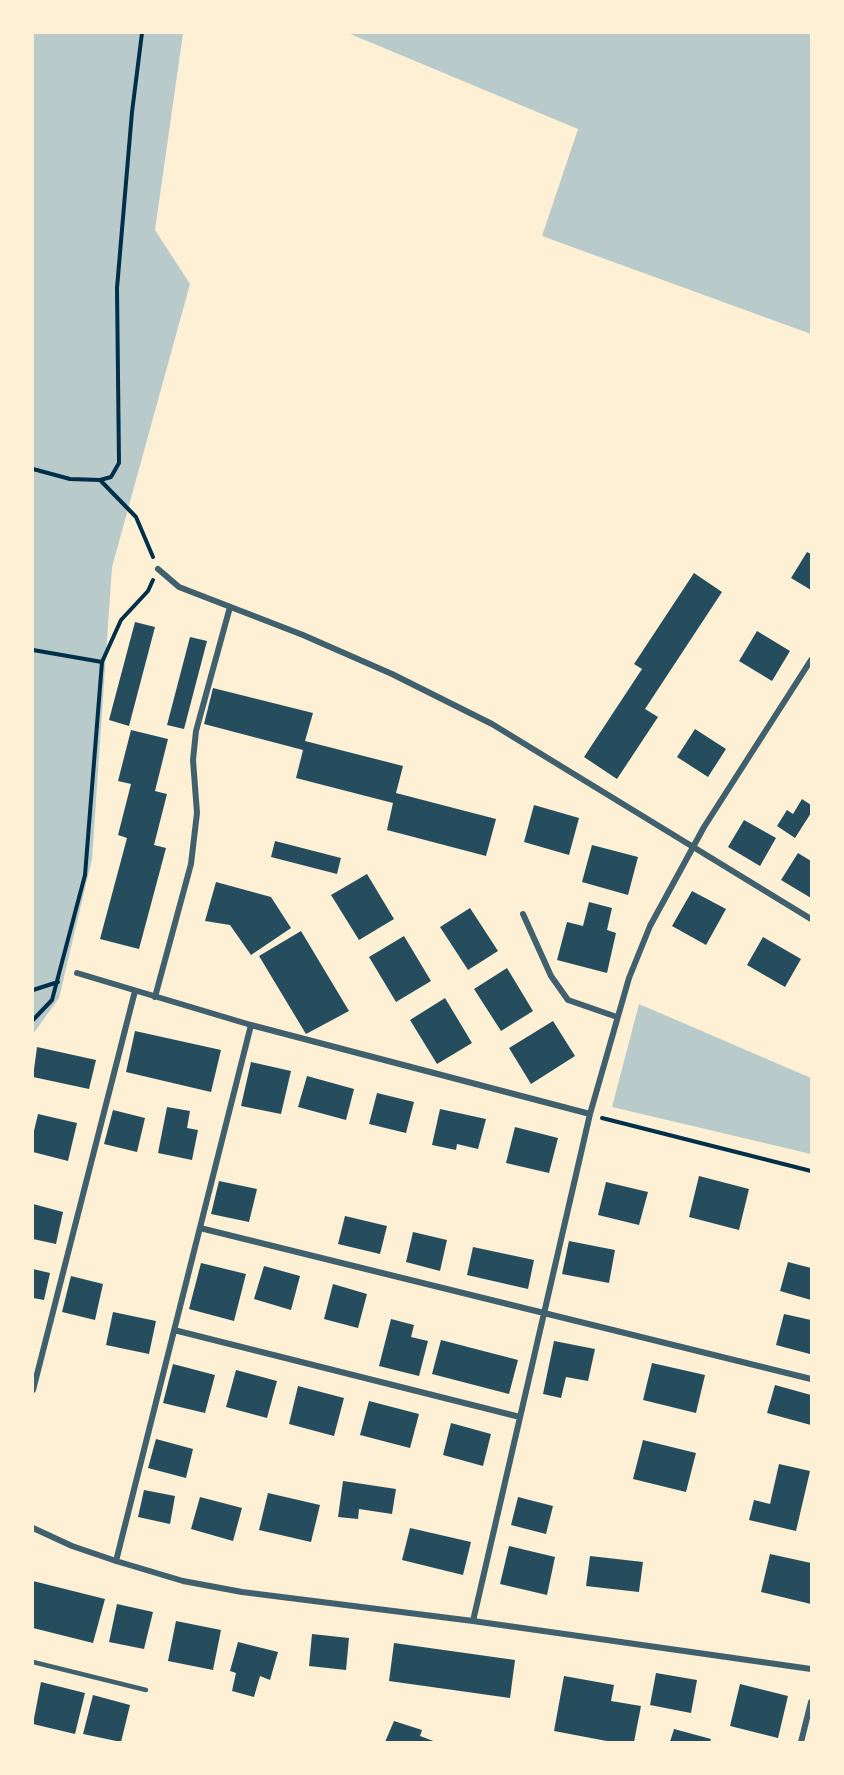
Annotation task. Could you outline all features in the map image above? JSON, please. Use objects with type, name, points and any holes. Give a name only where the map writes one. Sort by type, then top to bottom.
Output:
[{"type":"street","points":[[158,569],[179,587],[303,635],[392,674],[492,724],[811,919]]},
{"type":"street","points":[[154,997],[190,864],[197,813],[193,760],[196,731],[230,607]]},
{"type":"street","points":[[473,1620],[590,1114],[628,978],[650,926],[704,827],[811,660]]},
{"type":"street","points":[[523,914],[551,976],[568,1000],[617,1017]]},
{"type":"street","points":[[77,973],[250,1025],[590,1114]]},
{"type":"street","points":[[33,1390],[135,991]]},
{"type":"street","points":[[116,1561],[250,1025]]},
{"type":"street","points":[[200,1228],[811,1379]]},
{"type":"street","points":[[174,1330],[520,1417]]},
{"type":"street","points":[[33,1528],[72,1546],[116,1561],[183,1581],[242,1592],[473,1620],[811,1669]]},
{"type":"street","points":[[801,1742],[811,1702]]},
{"type":"lane","points":[[33,1662],[146,1690]]},
{"type":"path","points":[[33,468],[70,479],[100,480],[111,477],[118,463],[117,288],[141,33]]},
{"type":"path","points":[[33,1020],[52,1000],[85,875],[102,662],[122,620],[148,591],[158,569],[136,516],[100,480]]},
{"type":"path","points":[[33,650],[102,662]]},
{"type":"path","points":[[33,990],[77,973]]},
{"type":"path","points":[[590,1114],[811,1171]]},
{"type":"shaded area","points":[[33,33],[183,33],[155,230],[190,284],[112,567],[92,859],[59,998],[33,1034]]},
{"type":"shaded area","points":[[348,33],[811,33],[811,334],[542,236],[578,129]]},
{"type":"shaded area","points":[[639,1004],[811,1078],[811,1154],[612,1107]]},
{"type":"building","points":[[807,552],[811,554],[811,590],[791,578]]},
{"type":"building","points":[[694,573],[722,592],[645,709],[658,717],[617,779],[584,757],[642,669],[634,664]]},
{"type":"building","points":[[135,622],[155,627],[129,726],[109,720]]},
{"type":"building","points":[[757,631],[790,651],[772,681],[739,661]]},
{"type":"building","points":[[190,637],[207,641],[184,729],[167,725]]},
{"type":"building","points":[[213,688],[313,713],[305,741],[403,766],[396,793],[496,819],[486,856],[387,830],[393,803],[296,778],[303,750],[204,724]]},
{"type":"building","points":[[695,729],[726,749],[708,777],[677,757]]},
{"type":"building","points":[[131,730],[168,739],[155,791],[167,794],[154,845],[166,848],[139,949],[100,939],[127,838],[118,835],[131,784],[118,781]]},
{"type":"building","points":[[802,799],[811,805],[811,813],[795,838],[777,826],[787,810],[793,814]]},
{"type":"building","points":[[534,805],[579,818],[569,855],[524,842]]},
{"type":"building","points":[[744,820],[776,838],[760,866],[728,847]]},
{"type":"building","points":[[275,841],[341,858],[337,874],[271,857]]},
{"type":"building","points":[[592,845],[638,857],[628,895],[582,882]]},
{"type":"building","points":[[798,853],[811,861],[811,898],[781,880]]},
{"type":"building","points":[[367,874],[394,919],[359,940],[331,895]]},
{"type":"building","points":[[216,882],[271,897],[291,928],[251,955],[230,925],[205,921]]},
{"type":"building","points":[[692,891],[726,909],[706,945],[672,926]]},
{"type":"building","points":[[589,902],[612,908],[607,930],[616,933],[607,973],[557,960],[567,922],[583,926]]},
{"type":"building","points":[[470,908],[498,951],[468,970],[440,927]]},
{"type":"building","points":[[301,931],[349,1011],[306,1034],[259,956]]},
{"type":"building","points":[[404,936],[431,981],[396,1002],[369,957]]},
{"type":"building","points":[[763,937],[801,959],[785,987],[747,965]]},
{"type":"building","points":[[507,968],[533,1011],[501,1031],[474,989]]},
{"type":"building","points":[[445,998],[472,1043],[437,1064],[410,1020]]},
{"type":"building","points":[[553,1021],[575,1056],[531,1084],[509,1048]]},
{"type":"building","points":[[135,1031],[221,1050],[211,1092],[126,1072]]},
{"type":"building","points":[[37,1047],[96,1060],[89,1089],[33,1077]]},
{"type":"building","points":[[251,1062],[291,1071],[281,1114],[241,1106]]},
{"type":"building","points":[[307,1076],[354,1089],[346,1120],[298,1107]]},
{"type":"building","points":[[377,1093],[414,1102],[406,1133],[369,1124]]},
{"type":"building","points":[[167,1107],[190,1111],[187,1128],[198,1130],[192,1160],[158,1153]]},
{"type":"building","points":[[440,1109],[486,1119],[478,1149],[457,1144],[456,1150],[432,1145]]},
{"type":"building","points":[[113,1110],[145,1118],[137,1152],[104,1144]]},
{"type":"building","points":[[38,1114],[77,1123],[68,1161],[33,1152],[33,1135]]},
{"type":"building","points":[[515,1127],[558,1138],[549,1173],[506,1163]]},
{"type":"building","points":[[699,1176],[749,1189],[739,1230],[689,1217]]},
{"type":"building","points":[[219,1181],[257,1189],[249,1222],[211,1214]]},
{"type":"building","points":[[606,1182],[648,1192],[639,1225],[598,1215]]},
{"type":"building","points":[[33,1204],[63,1212],[56,1244],[33,1239]]},
{"type":"building","points":[[345,1216],[387,1226],[380,1254],[338,1244]]},
{"type":"building","points":[[413,1232],[447,1240],[440,1271],[406,1262]]},
{"type":"building","points":[[569,1241],[615,1250],[609,1283],[562,1274]]},
{"type":"building","points":[[473,1247],[534,1260],[528,1289],[467,1275]]},
{"type":"building","points":[[788,1262],[811,1268],[811,1300],[780,1291]]},
{"type":"building","points":[[201,1263],[246,1274],[234,1321],[189,1309]]},
{"type":"building","points":[[264,1266],[300,1276],[291,1310],[254,1299]]},
{"type":"building","points":[[33,1269],[50,1273],[44,1300],[33,1298]]},
{"type":"building","points":[[71,1276],[103,1284],[95,1320],[62,1312]]},
{"type":"building","points":[[333,1284],[367,1294],[358,1328],[324,1319]]},
{"type":"building","points":[[113,1312],[156,1321],[149,1354],[106,1345]]},
{"type":"building","points":[[784,1314],[811,1320],[810,1354],[776,1345]]},
{"type":"building","points":[[391,1319],[414,1325],[411,1337],[428,1341],[419,1376],[379,1366]]},
{"type":"building","points":[[441,1340],[518,1360],[509,1394],[432,1374]]},
{"type":"building","points":[[554,1341],[595,1349],[588,1381],[566,1377],[561,1398],[543,1394]]},
{"type":"building","points":[[652,1363],[705,1375],[696,1413],[643,1400]]},
{"type":"building","points":[[173,1364],[215,1375],[205,1413],[163,1403]]},
{"type":"building","points":[[236,1370],[277,1381],[267,1418],[226,1407]]},
{"type":"building","points":[[775,1385],[811,1395],[811,1425],[767,1413]]},
{"type":"building","points":[[298,1386],[344,1398],[334,1436],[289,1424]]},
{"type":"building","points":[[369,1401],[419,1414],[410,1448],[360,1435]]},
{"type":"building","points":[[451,1423],[491,1434],[483,1466],[443,1455]]},
{"type":"building","points":[[156,1439],[193,1449],[186,1478],[148,1468]]},
{"type":"building","points":[[643,1440],[696,1453],[686,1492],[633,1479]]},
{"type":"building","points":[[779,1464],[810,1471],[796,1531],[749,1520],[754,1500],[770,1504]]},
{"type":"building","points":[[343,1481],[396,1489],[392,1514],[359,1509],[358,1519],[338,1517]]},
{"type":"building","points":[[144,1490],[175,1496],[170,1524],[138,1517]]},
{"type":"building","points":[[268,1493],[320,1505],[311,1542],[259,1530]]},
{"type":"building","points":[[200,1497],[242,1508],[233,1541],[191,1529]]},
{"type":"building","points":[[518,1497],[553,1506],[546,1534],[511,1525]]},
{"type":"building","points":[[410,1528],[471,1542],[463,1575],[402,1560]]},
{"type":"building","points":[[509,1546],[555,1557],[547,1595],[500,1584]]},
{"type":"building","points":[[770,1554],[811,1563],[811,1604],[761,1592]]},
{"type":"building","points":[[590,1556],[643,1562],[639,1592],[586,1586]]},
{"type":"building","points":[[33,1581],[105,1599],[93,1643],[33,1628]]},
{"type":"building","points":[[117,1604],[153,1612],[144,1649],[109,1642]]},
{"type":"building","points":[[176,1621],[221,1630],[213,1670],[168,1661]]},
{"type":"building","points":[[312,1634],[349,1638],[346,1670],[309,1666]]},
{"type":"building","points":[[238,1642],[278,1652],[270,1680],[260,1676],[254,1697],[232,1691],[236,1673],[230,1671]]},
{"type":"building","points":[[394,1643],[515,1660],[510,1698],[389,1681]]},
{"type":"building","points":[[656,1673],[697,1680],[691,1713],[650,1705]]},
{"type":"building","points":[[564,1676],[614,1685],[611,1701],[641,1706],[634,1742],[612,1742],[554,1731]]},
{"type":"building","points":[[41,1682],[85,1693],[75,1734],[33,1724]]},
{"type":"building","points":[[740,1684],[788,1696],[778,1738],[730,1726]]},
{"type":"building","points":[[93,1695],[130,1705],[121,1742],[83,1734]]},
{"type":"building","points":[[394,1721],[422,1730],[420,1736],[436,1742],[385,1742]]},
{"type":"building","points":[[674,1729],[711,1739],[710,1742],[670,1742]]}]
